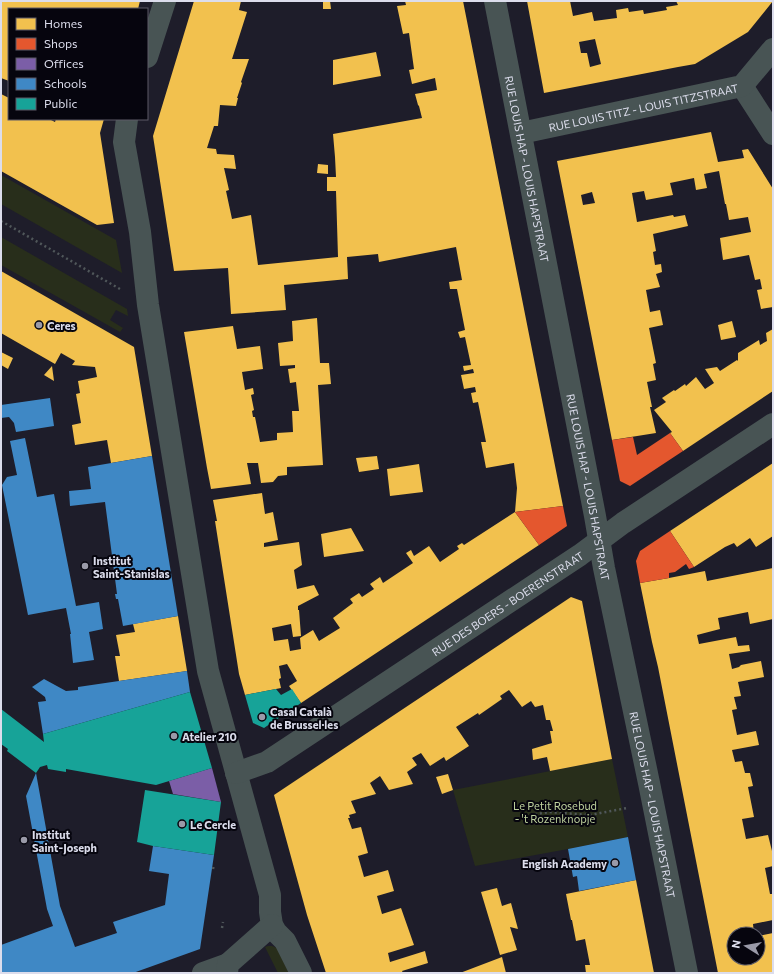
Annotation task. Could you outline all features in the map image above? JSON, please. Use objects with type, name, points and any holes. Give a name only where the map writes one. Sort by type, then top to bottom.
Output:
[{"type":"street","points":[[148,54],[165,1]]},
{"type":"street","name":"RUE LOUIS HAP - LOUIS HAPSTRAAT","points":[[495,1],[604,568],[687,973]]},
{"type":"street","name":"RUE LOUIS TITZ - LOUIS TITZSTRAAT","points":[[521,133],[742,86],[773,49]]},
{"type":"street","points":[[742,86],[773,134]]},
{"type":"street","points":[[127,120],[124,142],[140,232],[148,305],[208,671],[270,896],[272,925],[276,932],[286,940],[301,973]]},
{"type":"street","name":"RUE DES BOERS - BOERENSTRAAT","points":[[236,772],[267,762],[580,555],[623,522],[773,424]]},
{"type":"street","points":[[203,973],[228,968],[272,925]]},
{"type":"path","points":[[1,221],[114,285]]},
{"type":"path","points":[[530,815],[549,812],[590,815],[627,808]]},
{"type":"path","points":[[213,869],[214,865]]},
{"type":"path","points":[[222,928],[223,922]]},
{"type":"green space","points":[[1,175],[116,240],[122,273],[1,204]]},
{"type":"green space","points":[[1,237],[127,309],[128,316],[116,310],[110,320],[123,328],[120,332],[1,265]]},
{"type":"green space","name":"Le Petit Rosebud - 't Rozenknopje","points":[[612,759],[628,837],[475,866],[453,790]]},
{"type":"green space","points":[[268,946],[277,948],[289,973],[278,973],[265,947]]},
{"type":"building: Homes","points":[[1,1],[140,1],[138,8],[8,8],[8,81],[1,78]]},
{"type":"building: Homes","points":[[194,1],[241,1],[239,10],[247,12],[232,59],[249,59],[241,82],[236,106],[220,105],[218,126],[214,126],[207,148],[216,149],[217,154],[234,155],[236,169],[224,168],[229,190],[226,191],[232,219],[251,215],[258,265],[338,257],[336,191],[327,191],[327,177],[336,177],[333,134],[422,118],[415,94],[437,90],[435,78],[412,84],[409,70],[414,69],[409,33],[403,34],[397,6],[406,5],[405,1],[463,1],[563,506],[515,512],[517,488],[514,463],[486,468],[481,442],[486,442],[478,402],[473,403],[471,393],[476,392],[475,387],[464,389],[461,375],[474,373],[473,369],[464,371],[463,366],[471,365],[465,337],[460,338],[458,332],[465,330],[457,289],[450,289],[449,282],[462,280],[456,247],[379,262],[378,254],[347,257],[348,279],[284,285],[286,310],[231,314],[228,268],[174,271],[153,136]]},
{"type":"building: Homes","points":[[323,1],[330,1],[331,9],[323,9]]},
{"type":"building: Homes","points":[[527,1],[570,1],[573,16],[592,12],[594,21],[617,18],[616,10],[628,8],[629,12],[643,10],[644,14],[667,10],[666,7],[678,5],[676,1],[773,1],[748,32],[695,64],[544,93]],"holes":[[[595,39],[601,64],[590,67],[587,53],[581,53],[579,42]]]},
{"type":"building: Homes","points":[[376,52],[381,76],[333,85],[333,60]]},
{"type":"building: Homes","points":[[1,94],[8,98],[8,120],[51,120],[55,122],[56,120],[104,120],[100,133],[114,223],[97,225],[1,171]]},
{"type":"building: Homes","points":[[711,132],[718,162],[744,158],[742,150],[748,149],[773,189],[773,307],[761,309],[757,290],[762,289],[760,279],[755,280],[749,255],[723,260],[720,238],[751,232],[748,217],[729,220],[719,171],[704,174],[707,188],[696,190],[694,178],[670,183],[673,195],[646,200],[644,191],[632,193],[637,222],[673,215],[674,217],[685,215],[688,226],[653,234],[656,251],[653,252],[655,265],[661,264],[662,272],[656,274],[660,287],[646,290],[650,312],[660,310],[663,325],[649,328],[656,363],[653,364],[656,380],[647,382],[652,407],[650,407],[656,433],[612,440],[557,161]],"holes":[[[592,192],[595,203],[583,205],[581,195]]]},
{"type":"building: Homes","points":[[318,164],[328,165],[328,174],[317,173]]},
{"type":"building: Homes","points":[[1,271],[134,347],[152,456],[111,463],[107,440],[75,445],[72,425],[81,423],[76,394],[80,393],[78,381],[97,377],[95,367],[72,365],[75,361],[61,353],[55,364],[1,333]]},
{"type":"building: Homes","points":[[317,318],[320,363],[329,363],[331,384],[318,385],[323,465],[287,467],[287,475],[278,476],[273,482],[261,483],[258,463],[247,463],[251,484],[211,489],[184,332],[233,326],[237,349],[260,346],[263,369],[242,372],[245,390],[253,388],[254,394],[251,395],[254,410],[252,411],[253,417],[255,417],[260,442],[277,440],[277,433],[293,432],[292,411],[299,411],[296,382],[290,383],[288,369],[295,368],[295,365],[280,366],[278,343],[293,341],[292,321]]},
{"type":"building: Homes","points":[[732,321],[736,337],[721,340],[718,325]]},
{"type":"building: Homes","points":[[773,329],[773,391],[683,451],[670,433],[672,432],[654,410],[666,402],[662,398],[685,384],[686,386],[696,377],[705,389],[714,383],[705,369],[717,367],[720,371],[737,360],[738,361],[738,353],[759,340],[760,345],[767,341],[766,333]]},
{"type":"building: Homes","points":[[1,352],[13,358],[8,369],[1,365]]},
{"type":"building: Homes","points":[[52,366],[54,381],[44,375]]},
{"type":"building: Homes","points":[[377,456],[379,469],[359,472],[356,458]]},
{"type":"building: Homes","points":[[773,463],[773,536],[756,547],[750,538],[737,547],[734,543],[725,547],[694,567],[670,531]]},
{"type":"building: Homes","points":[[419,464],[423,492],[390,496],[387,469]]},
{"type":"building: Homes","points":[[262,493],[265,514],[273,512],[278,540],[264,543],[264,547],[299,542],[302,565],[294,570],[297,589],[314,585],[319,595],[298,606],[301,636],[293,637],[291,624],[272,628],[274,641],[288,639],[290,651],[301,649],[300,638],[313,630],[319,641],[340,628],[333,618],[353,603],[350,599],[359,593],[362,597],[374,589],[370,584],[380,577],[383,583],[413,563],[406,553],[411,550],[414,556],[429,546],[440,562],[459,549],[457,546],[462,543],[464,545],[515,512],[539,545],[301,703],[289,686],[297,681],[287,664],[279,666],[281,688],[245,695],[239,674],[213,500]]},
{"type":"building: Homes","points":[[351,528],[364,551],[324,557],[321,534]]},
{"type":"building: Homes","points":[[773,568],[773,619],[750,624],[748,612],[718,618],[720,629],[697,635],[699,644],[736,637],[738,646],[749,645],[750,651],[729,654],[732,669],[741,665],[761,661],[764,677],[738,682],[741,696],[734,697],[737,709],[732,710],[737,735],[756,731],[759,745],[732,750],[735,762],[742,761],[745,773],[750,773],[753,786],[748,787],[754,817],[742,819],[746,839],[768,835],[773,855],[773,866],[765,868],[770,894],[773,894],[773,920],[753,924],[753,926],[726,926],[726,966],[766,966],[766,934],[773,933],[773,973],[718,973],[640,583],[705,571],[707,581]]},
{"type":"building: Homes","points":[[571,597],[582,601],[612,759],[550,771],[547,757],[533,760],[532,749],[552,743],[550,731],[553,731],[550,720],[546,720],[543,705],[535,707],[531,701],[522,707],[509,690],[500,696],[502,699],[479,715],[478,713],[456,727],[469,746],[446,761],[444,757],[430,766],[421,753],[412,758],[417,765],[407,772],[413,784],[389,790],[380,776],[370,783],[376,794],[351,801],[356,813],[349,815],[350,818],[348,818],[352,829],[361,827],[368,853],[358,856],[364,877],[388,870],[394,891],[377,896],[382,914],[401,908],[414,945],[388,953],[390,962],[425,951],[428,963],[402,971],[403,973],[326,973],[307,915],[274,795]]},
{"type":"building: Homes","points":[[178,616],[187,671],[119,681],[115,656],[120,656],[116,635],[135,632],[133,624]]},
{"type":"building: Homes","points":[[448,774],[453,790],[442,794],[436,777]]},
{"type":"building: Homes","points":[[636,880],[654,973],[586,973],[585,965],[590,965],[585,939],[576,941],[566,894]]},
{"type":"building: Homes","points":[[497,888],[502,906],[511,903],[518,929],[510,927],[517,950],[500,955],[481,892]]},
{"type":"building: Homes","points":[[502,957],[506,973],[460,973]]},
{"type":"building: Shops","points":[[670,433],[683,451],[630,486],[620,481],[612,440],[633,437],[637,455]]},
{"type":"building: Shops","points":[[563,506],[567,526],[539,545],[515,512]]},
{"type":"building: Shops","points":[[670,531],[694,567],[689,569],[686,564],[675,572],[669,573],[669,578],[640,583],[636,561],[640,551]]},
{"type":"building: Offices","points":[[212,768],[221,802],[173,794],[169,781]]},
{"type":"building: Schools","points":[[50,398],[54,426],[16,432],[14,423],[9,417],[1,418],[1,405]]},
{"type":"building: Schools","points":[[25,438],[37,497],[54,494],[76,606],[99,602],[103,629],[89,632],[94,660],[73,663],[71,634],[66,608],[28,615],[2,485],[7,477],[17,475],[10,441]]},
{"type":"building: Schools","points":[[152,456],[178,616],[123,626],[118,599],[116,599],[115,594],[117,594],[105,502],[70,506],[69,491],[91,489],[88,467]]},
{"type":"building: Schools","points":[[187,671],[190,692],[43,734],[38,702],[46,701],[45,697],[32,687],[44,679],[66,691],[78,690],[78,687]]},
{"type":"building: Schools","points":[[36,773],[60,906],[75,947],[117,933],[113,922],[165,905],[169,874],[149,871],[153,846],[214,855],[200,949],[133,973],[1,973],[1,945],[53,926],[47,909],[26,796]]},
{"type":"building: Schools","points":[[628,837],[636,880],[579,891],[577,876],[573,877],[568,849]]},
{"type":"building: Public","points":[[276,689],[281,695],[292,689],[301,703],[264,728],[253,723],[245,695]]},
{"type":"building: Public","points":[[190,692],[212,768],[156,785],[66,769],[66,772],[48,769],[47,765],[40,767],[36,773],[7,751],[8,749],[1,744],[1,709],[44,742],[43,734]]},
{"type":"building: Public","points":[[145,790],[221,802],[214,855],[153,846],[137,842]]},
{"type":"place","name":"Ceres","points":[[39,325]]},
{"type":"place","name":"Institut Saint-Stanislas","points":[[85,566]]},
{"type":"place","name":"Casal Català de Brussel·les","points":[[262,717]]},
{"type":"place","name":"Atelier 210","points":[[174,736]]},
{"type":"place","name":"Le Cercle","points":[[182,824]]},
{"type":"place","name":"Institut Saint-Joseph","points":[[24,840]]},
{"type":"place","name":"English Academy","points":[[615,863]]}]
